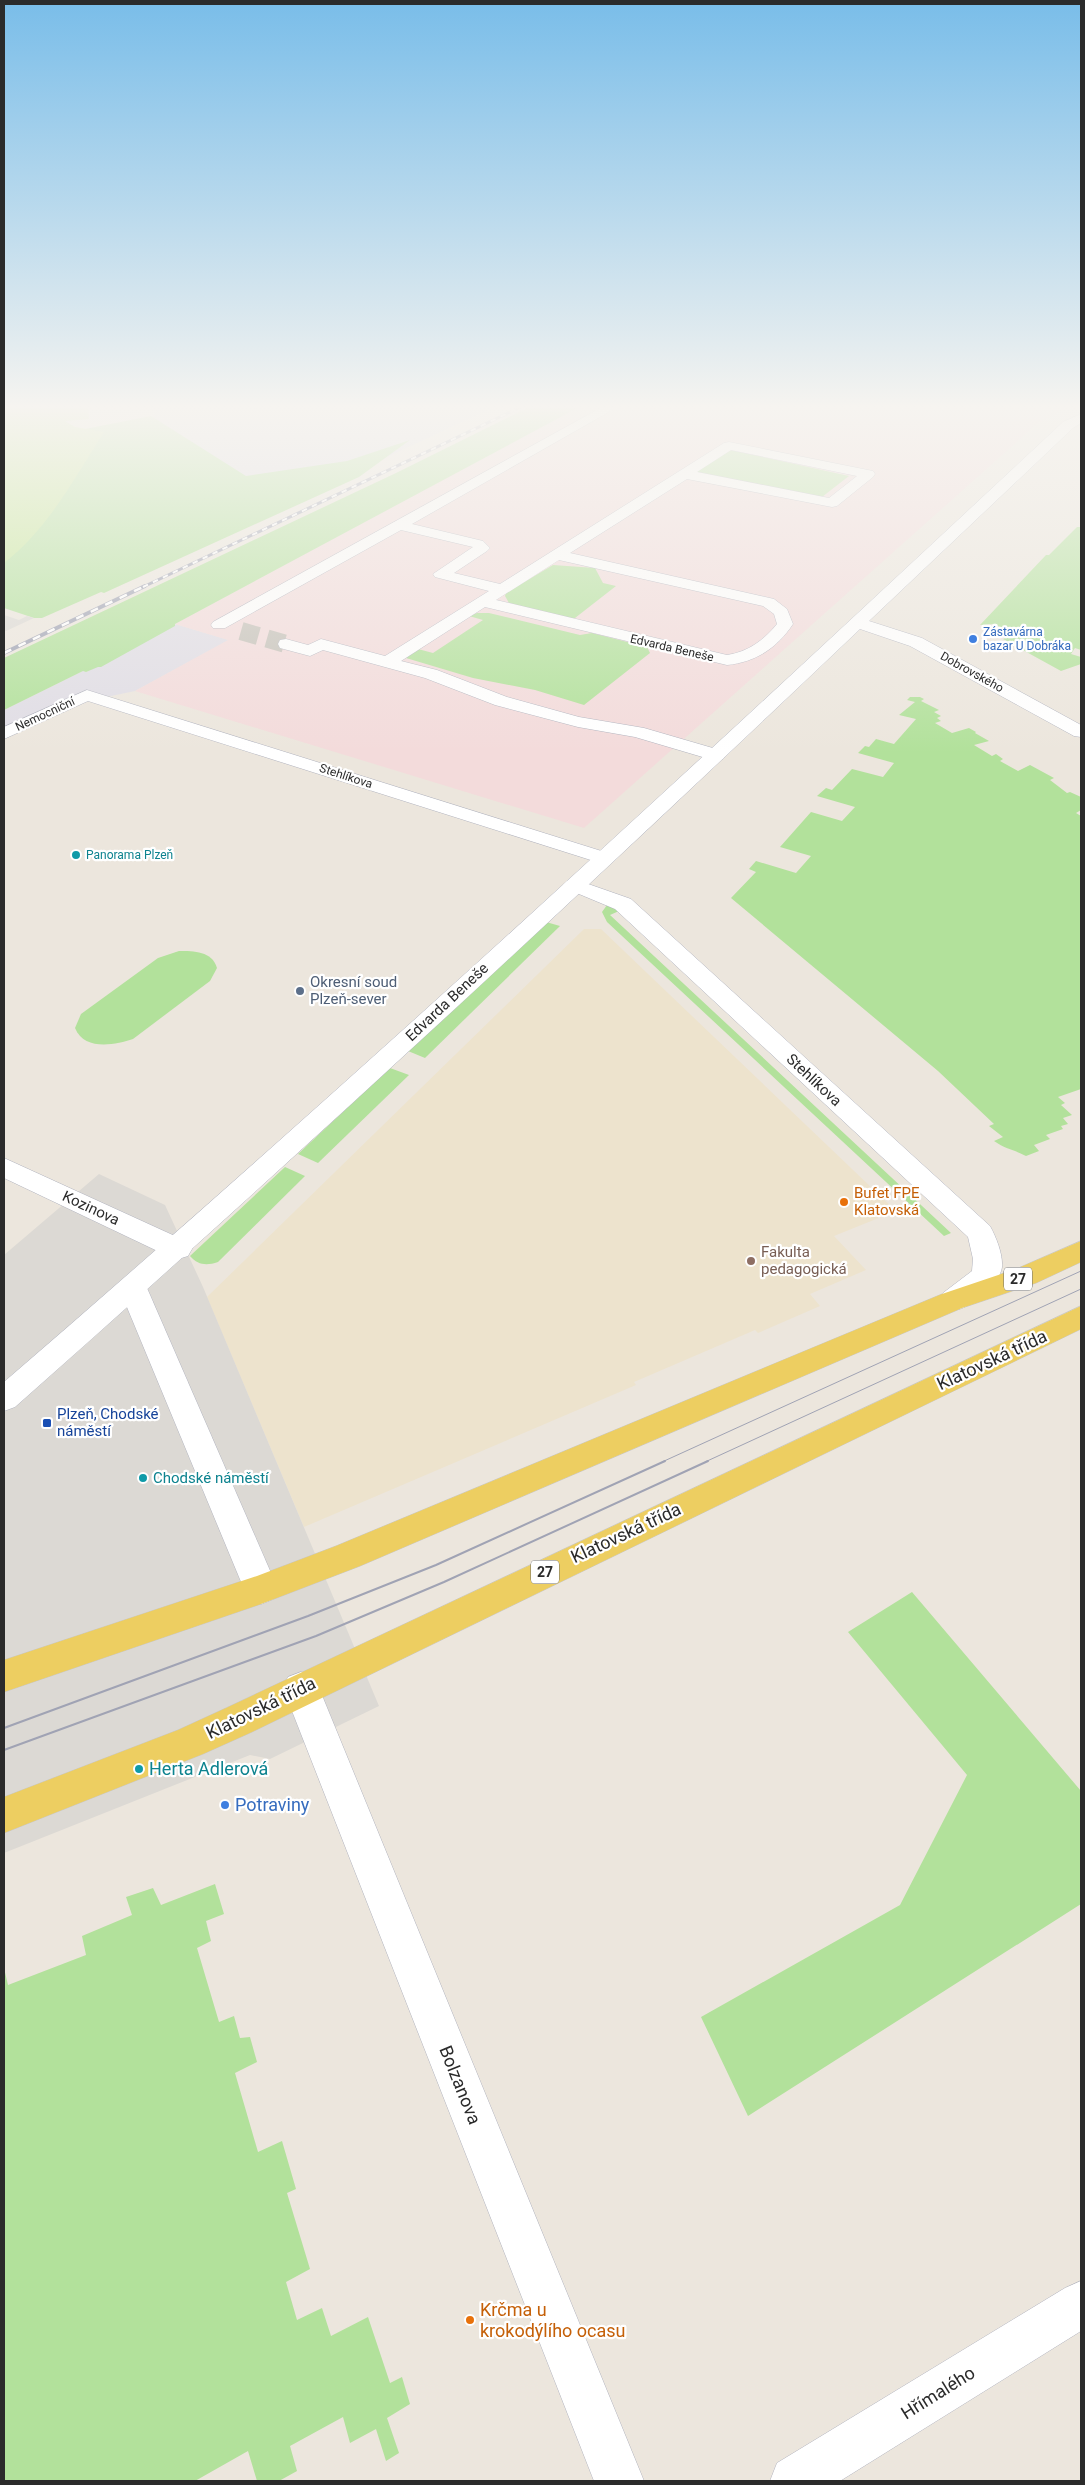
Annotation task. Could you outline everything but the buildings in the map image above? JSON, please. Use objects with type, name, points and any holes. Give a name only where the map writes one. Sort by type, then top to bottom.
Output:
[{"type":"main road","name":"27","points":[[4,1676],[261,1589],[348,1556],[952,1301],[1026,1276],[1081,1251]]},
{"type":"main road","name":"Klatovská třída","points":[[4,1815],[190,1742],[300,1688],[1079,1322]]},
{"type":"street","points":[[241,631],[219,625],[405,521]]},
{"type":"street","points":[[387,662],[610,521]]},
{"type":"street","name":"Edvarda Beneše","points":[[178,1249],[716,755],[966,521]]},
{"type":"street","points":[[398,525],[478,544],[482,548],[441,574],[502,589]]},
{"type":"street","name":"Edvarda Beneše","points":[[482,602],[727,660],[744,658],[756,653],[785,624],[781,612],[768,602],[556,555]]},
{"type":"street","name":"Dobrovského","points":[[858,623],[916,642],[1081,732]]},
{"type":"street","points":[[286,644],[310,651],[321,644],[430,674],[501,701],[578,722],[637,732],[716,755]]},
{"type":"street","name":"Nemocniční","points":[[4,734],[87,694]]},
{"type":"street","name":"Stehlíkova","points":[[87,694],[604,858]]},
{"type":"street","name":"Stehlíkova","points":[[574,885],[623,904],[980,1233],[989,1269],[985,1279],[952,1301]]},
{"type":"street","name":"Kozinova","points":[[4,1167],[178,1249]]},
{"type":"street","points":[[4,1399],[178,1249]]},
{"type":"street","points":[[133,1288],[261,1589]]},
{"type":"street","name":"Bolzanova","points":[[300,1688],[619,2481]]},
{"type":"street","name":"Hřímalého","points":[[795,2481],[1081,2304]]},
{"type":"shaded area","points":[[366,521],[928,521],[584,828],[135,691],[228,640],[175,624]]},
{"type":"shaded area","points":[[4,615],[19,620],[27,616],[34,618],[6,631],[4,630]]},
{"type":"shaded area","points":[[175,624],[229,640],[135,691],[63,706],[4,734],[4,710],[83,671],[86,672]]},
{"type":"shaded area","points":[[584,929],[601,929],[896,1211],[834,1236],[866,1270],[810,1294],[820,1306],[758,1333],[755,1330],[634,1382],[636,1385],[304,1527],[207,1297]]},
{"type":"shaded area","name":"Chodské náměstí","points":[[99,1174],[165,1205],[203,1287],[379,1706],[270,1759],[250,1755],[4,1853],[4,1255]]},
{"type":"green space","points":[[4,521],[262,521],[104,593],[101,592],[42,618],[34,618],[4,608]]},
{"type":"green space","points":[[4,521],[45,521],[20,550],[4,563]]},
{"type":"green space","points":[[294,521],[367,521],[175,624],[175,626],[101,667],[86,672],[83,671],[4,710],[4,658]]},
{"type":"green space","points":[[1077,527],[1081,527],[1081,650],[1075,648],[1071,654],[1081,657],[1081,664],[1061,671],[1003,639],[1009,637],[995,630],[1000,627],[994,624],[980,625],[1046,555],[1049,555]]},
{"type":"green space","points":[[553,565],[595,568],[603,583],[616,586],[575,618],[558,618],[509,603],[505,596],[506,593]]},
{"type":"green space","points":[[477,613],[489,613],[580,635],[592,633],[647,647],[650,653],[584,705],[535,690],[473,678],[406,658],[418,649],[433,653],[483,620],[469,616]]},
{"type":"green space","points":[[910,697],[920,697],[924,699],[921,701],[939,710],[934,712],[941,716],[937,718],[941,721],[935,723],[952,733],[969,728],[989,741],[974,745],[992,756],[996,754],[1003,759],[1000,761],[1018,771],[1030,765],[1054,778],[1050,780],[1067,793],[1070,792],[1081,797],[1081,810],[1076,813],[1081,816],[1081,1089],[1058,1097],[1065,1103],[1061,1105],[1072,1115],[1063,1118],[1068,1124],[1061,1126],[1063,1129],[1046,1135],[1050,1139],[1034,1145],[1039,1151],[1026,1156],[994,1141],[1003,1137],[989,1126],[994,1124],[938,1071],[731,898],[756,872],[749,869],[756,861],[796,873],[811,856],[780,847],[811,812],[842,821],[855,807],[817,796],[826,788],[832,790],[852,769],[883,777],[894,763],[858,753],[865,746],[869,747],[876,739],[894,744],[916,719],[899,715],[915,702],[907,700]]},
{"type":"green space","points":[[607,905],[619,911],[610,915],[951,1233],[944,1236],[607,922],[602,912]]},
{"type":"green space","points":[[546,922],[560,926],[425,1058],[408,1051]]},
{"type":"green space","points":[[179,951],[202,953],[211,958],[217,968],[210,981],[133,1039],[118,1043],[101,1044],[85,1040],[79,1035],[75,1028],[81,1014],[158,958]]},
{"type":"green space","points":[[390,1068],[409,1075],[318,1163],[298,1154]]},
{"type":"green space","points":[[285,1167],[305,1176],[218,1262],[202,1264],[190,1256]]},
{"type":"green space","points":[[912,1592],[1081,1791],[1081,1904],[748,2116],[701,2017],[900,1905],[967,1775],[848,1632]]},
{"type":"green space","points":[[215,1884],[224,1914],[206,1921],[211,1941],[197,1948],[219,2022],[234,2016],[240,2038],[250,2037],[257,2062],[235,2073],[258,2152],[282,2141],[296,2189],[287,2193],[310,2269],[286,2282],[297,2320],[322,2308],[331,2336],[368,2317],[390,2383],[402,2377],[410,2404],[387,2418],[399,2453],[386,2461],[376,2429],[350,2443],[343,2417],[290,2446],[297,2471],[279,2481],[257,2481],[248,2451],[195,2481],[4,2481],[4,1968],[8,1985],[86,1955],[82,1936],[132,1915],[126,1897],[153,1888],[161,1905]]},
{"type":"tunnel","points":[[241,631],[286,644]]},
{"type":"tram line","points":[[662,1462],[1081,1271]]},
{"type":"tram line","points":[[705,1462],[1081,1289]]},
{"type":"tram line","points":[[4,1728],[308,1616],[436,1565],[665,1461]]},
{"type":"tram line","points":[[4,1750],[316,1636],[444,1582],[708,1461]]},
{"type":"railway","points":[[143,587],[282,521]]},
{"type":"railway","points":[[4,653],[145,586]]},
{"type":"place","name":"Zástavárna bazar U Dobráka","points":[[973,639]]},
{"type":"place","name":"Panorama Plzeň","points":[[76,855]]},
{"type":"place","name":"Okresní soud Plzeň-sever","points":[[300,991]]},
{"type":"place","name":"Bufet FPE Klatovská","points":[[844,1202]]},
{"type":"place","name":"Fakulta pedagogická","points":[[751,1261]]},
{"type":"place","name":"Plzeň, Chodské náměstí","points":[[47,1423]]},
{"type":"place","name":"Chodské náměstí","points":[[143,1478]]},
{"type":"place","name":"Herta Adlerová","points":[[139,1769]]},
{"type":"place","name":"Potraviny","points":[[225,1805]]},
{"type":"place","name":"Krčma u krokodýlího ocasu","points":[[470,2320]]}]
